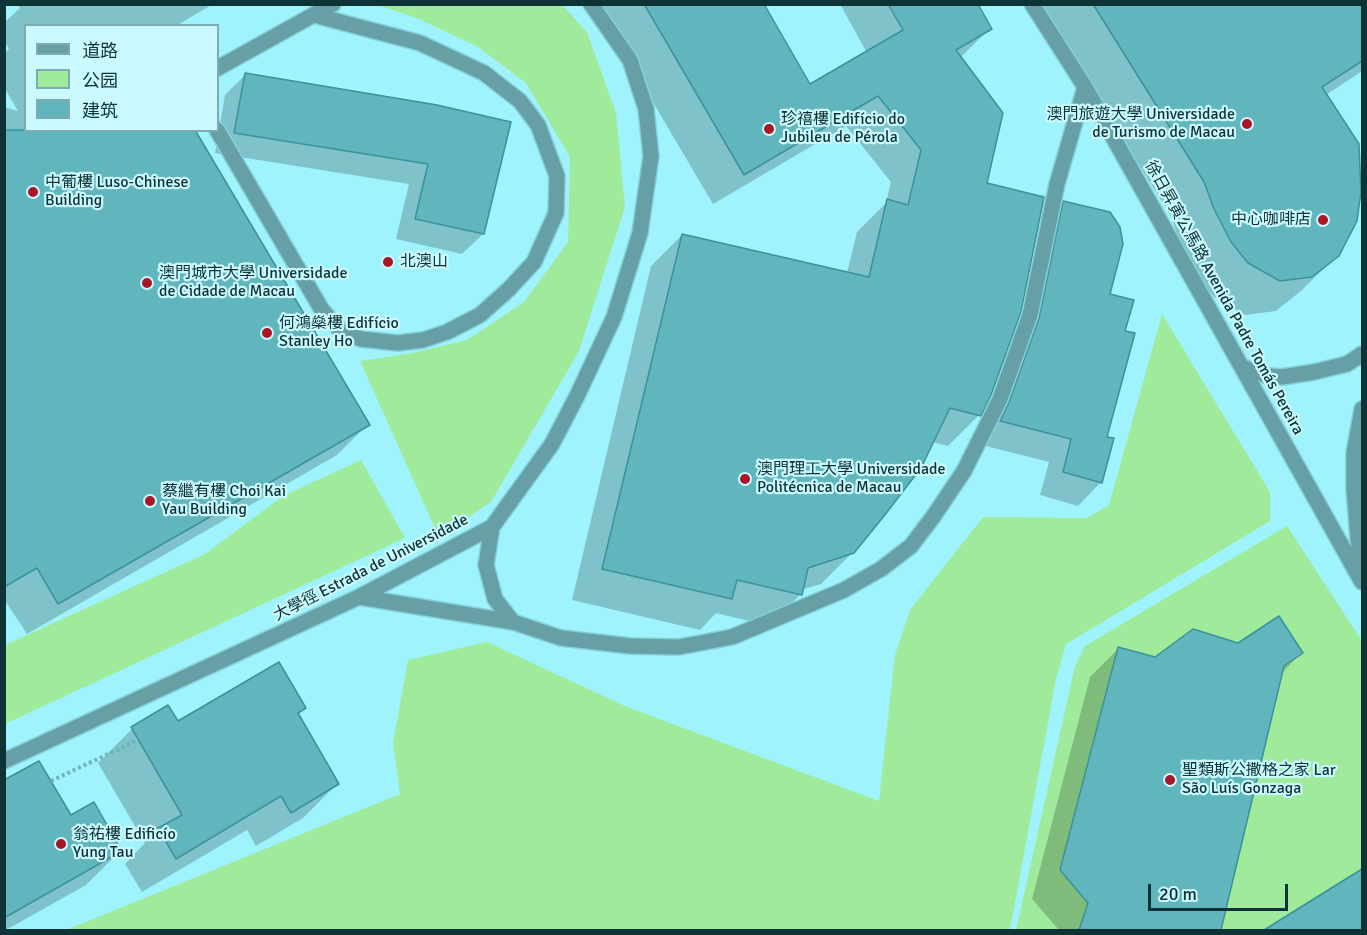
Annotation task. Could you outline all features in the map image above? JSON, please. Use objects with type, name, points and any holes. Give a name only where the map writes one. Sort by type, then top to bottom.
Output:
[{"type":"street","points":[[219,67],[333,4]]},
{"type":"street","name":"大學徑 Estrada de Universidade","points":[[4,761],[359,597],[492,527],[552,444],[577,396],[614,317],[640,233],[651,156],[646,109],[630,60],[591,4]]},
{"type":"street","name":"徐日昇寅公馬路 Avenida Padre Tomás Pereira","points":[[1032,4],[1085,87],[1362,581]]},
{"type":"street","points":[[218,132],[322,310],[340,330],[361,339],[398,343],[423,340],[447,332],[480,315],[534,262],[556,213],[557,176],[538,125],[520,101],[484,73],[420,43],[314,15]]},
{"type":"street","points":[[359,597],[513,622],[561,638],[630,646],[679,646],[732,636],[844,590],[881,569],[911,546],[933,517],[964,471],[1000,399],[1030,315],[1057,184],[1085,87]]},
{"type":"street","points":[[1242,368],[1268,376],[1282,377],[1347,364],[1362,354]]},
{"type":"street","points":[[1362,409],[1354,453],[1354,489],[1362,581]]},
{"type":"street","points":[[492,527],[486,565],[495,599],[513,622]]},
{"type":"path","points":[[51,781],[138,740]]},
{"type":"green space","points":[[377,5],[562,5],[587,32],[616,113],[625,207],[579,351],[491,502],[439,537],[360,361],[413,353],[467,340],[524,302],[568,242],[570,157],[526,83],[478,47],[417,18]]},
{"type":"green space","points":[[1162,314],[1270,492],[1270,521],[1066,644],[1056,679],[1010,930],[66,930],[400,794],[393,743],[408,660],[487,642],[627,707],[879,801],[895,655],[910,610],[983,517],[1087,518],[1109,505]]},
{"type":"green space","points":[[361,460],[405,538],[5,724],[5,645],[205,554],[283,496]]},
{"type":"green space","points":[[1287,526],[1362,641],[1362,930],[1016,930],[1075,666],[1085,646]]},
{"type":"building","points":[[644,4],[764,4],[810,84],[903,30],[888,4],[978,4],[992,29],[956,50],[1003,113],[987,183],[1044,197],[1021,312],[981,416],[950,408],[921,468],[884,516],[854,553],[808,568],[802,595],[737,580],[732,599],[602,569],[682,234],[869,277],[887,199],[908,205],[921,150],[878,96],[744,175]]},
{"type":"building","name":"澳門旅遊大學 Universidade de Turismo de Macau","points":[[1093,4],[1362,4],[1362,61],[1322,87],[1359,144],[1361,192],[1357,221],[1339,256],[1312,277],[1280,281],[1248,263],[1231,242],[1214,209],[1204,182]]},
{"type":"building","points":[[245,73],[437,105],[511,122],[484,234],[415,219],[428,164],[234,133]]},
{"type":"building","name":"澳門城市大學 Universidade de Cidade de Macau","points":[[4,130],[196,132],[370,425],[58,604],[37,568],[4,587]]},
{"type":"building","points":[[1063,201],[1110,212],[1120,227],[1123,244],[1110,294],[1134,300],[1125,331],[1135,333],[1107,437],[1114,438],[1102,483],[1063,472],[1071,439],[1000,421],[1039,318]]},
{"type":"building","name":"聖類斯公撒格之家 Lar São Luís Gonzaga","points":[[1279,616],[1303,653],[1284,666],[1221,930],[1079,930],[1088,903],[1060,870],[1118,647],[1155,657],[1193,629],[1238,643]]},
{"type":"building","points":[[279,662],[306,708],[298,713],[339,784],[291,813],[281,796],[176,859],[158,828],[182,815],[131,727],[168,705],[178,721]]},
{"type":"building","name":"翁祐樓 Edificío Yung Tau","points":[[39,761],[71,815],[94,802],[122,851],[4,918],[4,780]]},
{"type":"building","points":[[1362,869],[1362,930],[1264,930]]},
{"type":"place","name":"澳門旅遊大學 Universidade de Turismo de Macau","points":[[1247,124]]},
{"type":"place","name":"珍禧樓 Edifício do Jubileu de Pérola","points":[[769,129]]},
{"type":"place","name":"中葡樓 Luso-Chinese Building","points":[[33,192]]},
{"type":"place","name":"中心咖啡店","points":[[1323,220]]},
{"type":"place","name":"北澳山","points":[[388,262]]},
{"type":"place","name":"澳門城市大學 Universidade de Cidade de Macau","points":[[147,283]]},
{"type":"place","name":"何鴻燊樓 Edifício Stanley Ho","points":[[267,333]]},
{"type":"place","name":"澳門理工大學 Universidade Politécnica de Macau","points":[[745,479]]},
{"type":"place","name":"蔡繼有樓 Choi Kai Yau Building","points":[[150,501]]},
{"type":"place","name":"聖類斯公撒格之家 Lar São Luís Gonzaga","points":[[1170,780]]},
{"type":"place","name":"翁祐樓 Edificío Yung Tau","points":[[61,844]]}]
